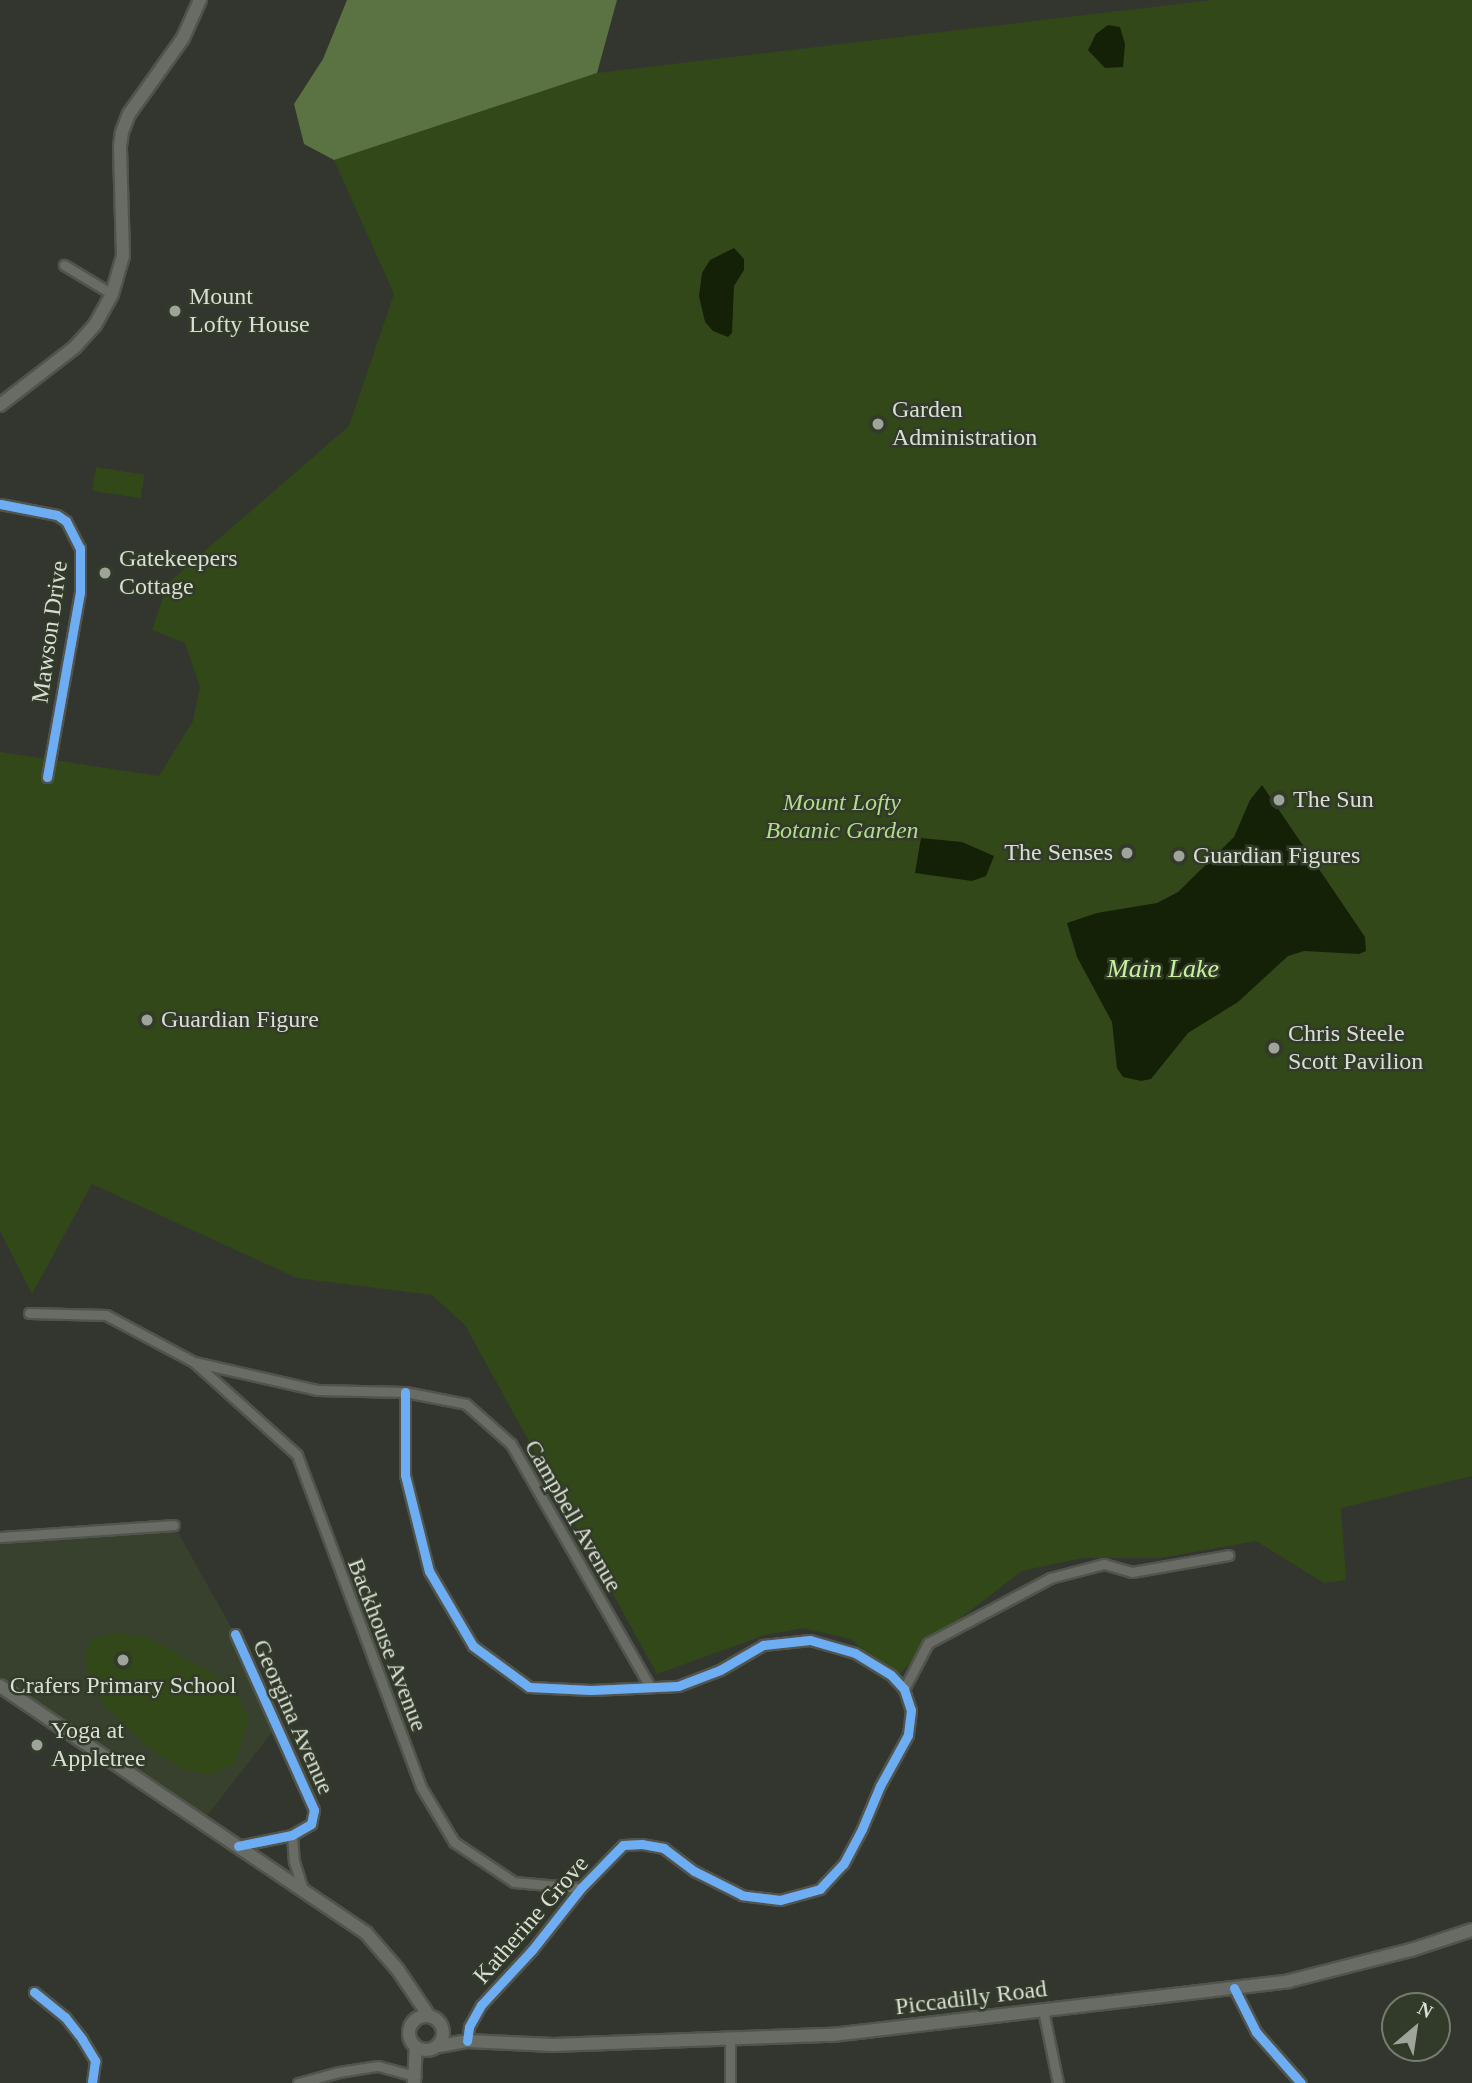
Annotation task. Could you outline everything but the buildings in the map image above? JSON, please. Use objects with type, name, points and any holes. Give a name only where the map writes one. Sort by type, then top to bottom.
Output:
[{"type":"main road","points":[[0,405],[75,347],[95,325],[112,294],[124,256],[120,146],[122,132],[129,114],[183,38],[200,0]]},
{"type":"main road","points":[[0,1686],[366,1933],[414,1992],[428,2019],[444,2034],[415,2080]]},
{"type":"main road","name":"Piccadilly Road","points":[[436,2047],[467,2041],[553,2045],[730,2041],[832,2035],[1289,1981],[1411,1950],[1472,1930]]},
{"type":"main road","points":[[428,2019],[467,2041]]},
{"type":"main road","points":[[415,2080],[416,2047],[411,2041],[409,2030],[428,2019]]},
{"type":"main road","points":[[416,2047],[436,2047]]},
{"type":"street","points":[[64,265],[112,294]]},
{"type":"street","name":"Mawson Drive","points":[[0,504],[57,515],[66,521],[80,548],[80,592],[47,778]]},
{"type":"street","name":"Campbell Avenue","points":[[29,1313],[106,1315],[194,1362],[317,1390],[405,1392],[466,1404],[511,1444],[650,1687]]},
{"type":"street","name":"Backhouse Avenue","points":[[194,1362],[297,1455],[421,1787],[454,1842],[514,1882],[581,1888]]},
{"type":"street","points":[[405,1392],[405,1475],[429,1571],[473,1646],[529,1687],[591,1690],[678,1686],[720,1670],[763,1645],[810,1640],[855,1653],[891,1675],[904,1689],[928,1643],[1050,1578],[1104,1564],[1132,1572],[1229,1555]]},
{"type":"street","points":[[0,1537],[174,1524]]},
{"type":"street","name":"Georgina Avenue","points":[[235,1633],[314,1810],[311,1824],[292,1835]]},
{"type":"street","name":"Katherine Grove","points":[[467,2041],[470,2027],[481,2005],[533,1950],[581,1888],[624,1845],[642,1844],[664,1848],[694,1871],[742,1895],[780,1900],[820,1889],[843,1864],[908,1735],[911,1710],[904,1689]]},
{"type":"street","points":[[238,1846],[292,1835],[294,1861],[303,1890]]},
{"type":"street","points":[[1234,1988],[1256,2032],[1301,2083]]},
{"type":"street","points":[[34,1992],[65,2017],[82,2039],[95,2061],[92,2083]]},
{"type":"street","points":[[1043,2010],[1058,2083]]},
{"type":"street","points":[[730,2041],[730,2083]]},
{"type":"street","points":[[298,2083],[339,2072],[378,2066],[415,2080]]},
{"type":"shaded area","name":"Crafers Primary School","points":[[174,1525],[235,1634],[277,1726],[203,1821],[0,1686],[0,1537]]},
{"type":"green space","points":[[347,0],[617,0],[597,73],[334,160],[304,144],[294,104],[323,59]]},
{"type":"green space","name":"Mount Lofty Botanic Garden","points":[[1213,0],[1472,0],[1472,1476],[1341,1508],[1346,1580],[1324,1583],[1256,1541],[1160,1558],[1082,1558],[1022,1571],[928,1643],[898,1676],[850,1639],[803,1628],[765,1635],[657,1674],[465,1325],[432,1295],[297,1278],[92,1184],[32,1294],[0,1231],[0,752],[159,776],[193,721],[200,687],[185,643],[152,630],[168,583],[349,426],[394,294],[334,160],[597,73]]},
{"type":"green space","points":[[96,467],[144,475],[141,498],[92,491]]},
{"type":"green space","points":[[117,1633],[148,1637],[232,1685],[249,1720],[235,1763],[211,1775],[181,1769],[146,1745],[106,1708],[89,1676],[85,1655],[92,1639]]},
{"type":"water","points":[[1108,25],[1120,27],[1125,44],[1123,67],[1105,68],[1088,50],[1096,34]]},
{"type":"water","points":[[734,248],[744,259],[744,270],[734,286],[732,333],[728,337],[713,331],[705,322],[699,296],[702,273],[710,260]]},
{"type":"water","name":"Main Lake","points":[[1262,785],[1365,937],[1366,951],[1359,954],[1304,951],[1288,956],[1238,1002],[1188,1033],[1151,1079],[1141,1081],[1123,1077],[1117,1068],[1112,1022],[1077,957],[1067,923],[1097,913],[1157,903],[1178,892],[1234,837],[1250,800]]},
{"type":"water","points":[[921,838],[962,842],[994,856],[986,876],[972,881],[915,873]]},
{"type":"cycle path","points":[[0,504],[57,515],[66,521],[80,548],[80,592],[47,777]]},
{"type":"cycle path","points":[[405,1392],[405,1475],[429,1571],[473,1646],[529,1687],[591,1690],[678,1686],[720,1670],[763,1645],[810,1640],[855,1653],[891,1675],[904,1689],[911,1710],[908,1735],[880,1786],[862,1829],[843,1864],[820,1889],[780,1900],[742,1895],[694,1871],[664,1848],[642,1844],[623,1845],[581,1888],[532,1950],[481,2005],[469,2027],[467,2041]]},
{"type":"cycle path","points":[[235,1634],[314,1810],[311,1824],[292,1835],[238,1846]]},
{"type":"cycle path","points":[[1234,1988],[1256,2032],[1301,2083]]},
{"type":"cycle path","points":[[34,1992],[65,2017],[82,2039],[95,2061],[92,2083]]},
{"type":"place","name":"Mount Lofty House","points":[[175,311]]},
{"type":"place","name":"Garden Administration","points":[[878,424]]},
{"type":"place","name":"Gatekeepers Cottage","points":[[105,573]]},
{"type":"place","name":"The Sun","points":[[1279,800]]},
{"type":"place","name":"The Senses","points":[[1127,853]]},
{"type":"place","name":"Guardian Figures","points":[[1179,856]]},
{"type":"place","name":"Guardian Figure","points":[[147,1020]]},
{"type":"place","name":"Chris Steele Scott Pavilion","points":[[1274,1048]]},
{"type":"place","name":"Crafers Primary School","points":[[123,1660]]},
{"type":"place","name":"Yoga at Appletree","points":[[37,1745]]}]
